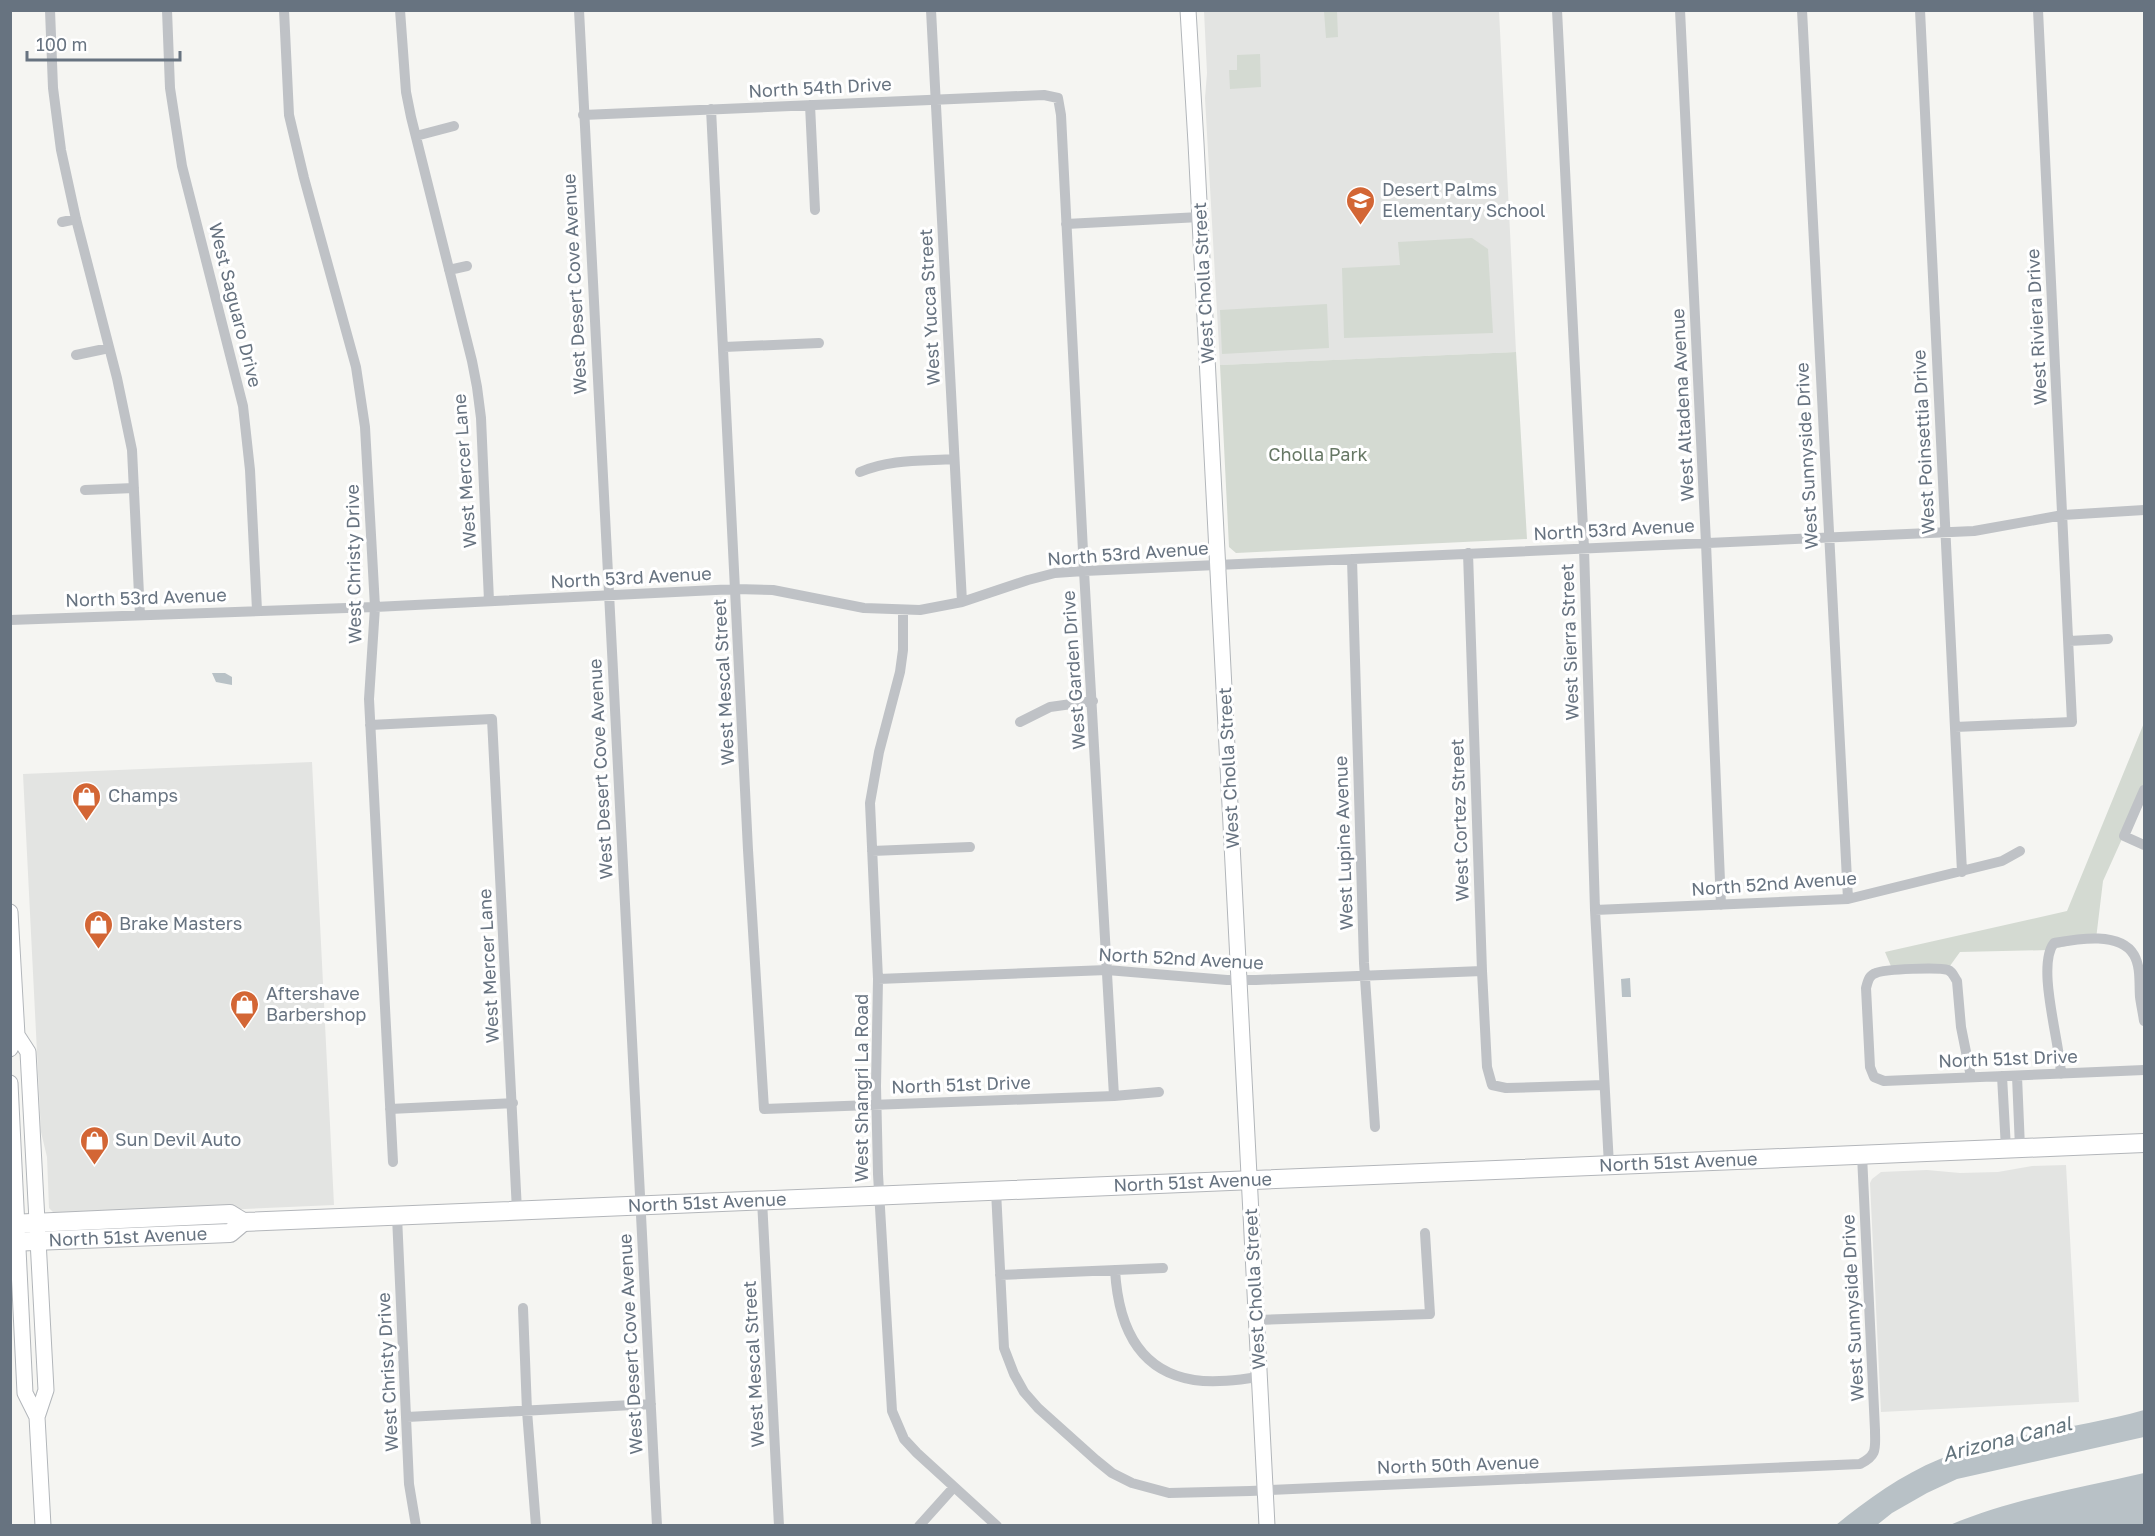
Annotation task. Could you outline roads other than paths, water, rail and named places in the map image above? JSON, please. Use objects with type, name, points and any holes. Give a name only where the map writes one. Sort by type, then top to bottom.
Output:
[{"type":"main road","name":"North 51st Avenue","points":[[14,1233],[230,1214],[243,1222],[2145,1143]]},
{"type":"street","points":[[50,10],[56,121],[76,219],[127,420],[132,450],[140,615]]},
{"type":"street","name":"West Saguaro Drive","points":[[167,10],[170,88],[182,166],[243,406],[250,470],[257,610]]},
{"type":"street","name":"West Christy Drive","points":[[284,10],[289,115],[356,367],[368,462],[375,607],[369,699],[393,1162]]},
{"type":"street","name":"West Mercer Lane","points":[[400,10],[406,92],[472,361],[481,418],[489,601]]},
{"type":"street","name":"West Desert Cove Avenue","points":[[579,10],[657,1526]]},
{"type":"street","name":"West Yucca Street","points":[[931,10],[963,602]]},
{"type":"street","name":"West Cholla Street","points":[[1188,10],[1268,1526]]},
{"type":"street","name":"West Sierra Street","points":[[1557,10],[1584,548],[1595,910],[1609,1165]]},
{"type":"street","name":"West Altadena Avenue","points":[[1680,10],[1721,905]]},
{"type":"street","name":"West Sunnyside Drive","points":[[1802,10],[1848,899]]},
{"type":"street","name":"West Poinsettia Drive","points":[[1920,10],[1962,872]]},
{"type":"street","name":"West Riviera Drive","points":[[1955,727],[2072,722],[2038,10]]},
{"type":"street","name":"North 54th Drive","points":[[583,115],[1044,95],[1058,98]]},
{"type":"street","name":"West Garden Drive","points":[[1058,98],[1061,115],[1114,1096]]},
{"type":"street","points":[[810,105],[815,210]]},
{"type":"street","name":"West Mescal Street","points":[[711,110],[748,850],[764,1109]]},
{"type":"street","points":[[416,136],[454,126]]},
{"type":"street","points":[[1066,225],[1200,217]]},
{"type":"street","points":[[62,222],[76,219]]},
{"type":"street","points":[[449,270],[467,266]]},
{"type":"street","points":[[723,347],[819,343]]},
{"type":"street","points":[[76,355],[109,348]]},
{"type":"street","points":[[860,472],[889,462],[954,459]]},
{"type":"street","points":[[85,490],[134,488]]},
{"type":"street","name":"North 53rd Avenue","points":[[10,620],[375,607],[736,589],[773,590],[864,608],[920,610],[963,602],[1055,573],[1983,530],[2063,515],[2145,510]]},
{"type":"street","name":"West Cortez Street","points":[[1468,553],[1487,1067],[1492,1085],[1506,1088],[1604,1085]]},
{"type":"street","name":"West Lupine Avenue","points":[[1352,559],[1365,976],[1376,1127]]},
{"type":"street","name":"West Shangri La Road","points":[[903,610],[903,650],[900,672],[879,752],[870,803],[878,979],[876,1105],[879,1195],[892,1411],[904,1439],[997,1526]]},
{"type":"street","points":[[2068,641],[2108,639]]},
{"type":"street","points":[[1020,722],[1050,707],[1093,701]]},
{"type":"street","name":"West Mercer Lane","points":[[370,725],[492,719],[517,1211]]},
{"type":"street","points":[[2145,790],[2124,836],[2145,845]]},
{"type":"street","points":[[872,851],[970,847]]},
{"type":"street","name":"North 52nd Avenue","points":[[1595,910],[1848,899],[2002,861],[2020,851]]},
{"type":"street","points":[[10,912],[14,1042],[28,1052],[46,1390],[37,1417],[43,1526]]},
{"type":"street","points":[[2061,1074],[2059,1047],[2049,1002],[2048,955],[2054,943],[2099,939],[2117,941],[2128,948],[2135,956],[2139,971],[2140,1000],[2145,1021]]},
{"type":"street","name":"North 51st Drive","points":[[1971,1077],[1961,1027],[1957,981],[1953,974],[1947,970],[1925,969],[1877,972],[1869,977],[1866,988],[1870,1067],[1874,1077],[1884,1081],[2145,1070]]},
{"type":"street","name":"North 52nd Avenue","points":[[878,979],[1107,970],[1239,980],[1482,971]]},
{"type":"street","points":[[2002,1076],[2013,1149]]},
{"type":"street","points":[[2013,1149],[2017,1076]]},
{"type":"street","points":[[10,1083],[14,1233],[25,1394],[37,1417]]},
{"type":"street","name":"North 51st Drive","points":[[764,1109],[1114,1096],[1159,1092]]},
{"type":"street","points":[[390,1109],[513,1103]]},
{"type":"street","name":"West Sunnyside Drive","points":[[1862,1155],[1875,1430],[1875,1451],[1871,1459]]},
{"type":"street","points":[[996,1191],[1000,1275],[1163,1268]]},
{"type":"street","name":"West Mescal Street","points":[[762,1200],[779,1526]]},
{"type":"street","name":"West Christy Drive","points":[[397,1216],[409,1484],[416,1526]]},
{"type":"street","points":[[1257,1320],[1430,1314],[1425,1233]]},
{"type":"street","points":[[1115,1270],[1116,1294],[1122,1318],[1136,1344],[1160,1367],[1173,1374],[1195,1380],[1215,1381],[1259,1377]]},
{"type":"street","name":"North 50th Avenue","points":[[1000,1275],[1004,1348],[1024,1392],[1038,1408],[1112,1473],[1132,1484],[1148,1489],[1169,1493],[1266,1490],[1860,1464],[1871,1459]]},
{"type":"street","points":[[523,1308],[527,1411],[536,1526]]},
{"type":"street","points":[[407,1417],[651,1404]]},
{"type":"street","points":[[920,1526],[954,1487]]},
{"type":"water","points":[[212,673],[225,673],[232,677],[232,685],[216,682]]},
{"type":"water","points":[[1630,978],[1631,997],[1622,997],[1621,979]]},
{"type":"water","name":"Arizona Canal","points":[[2144,1410],[2144,1437],[1957,1479],[1892,1513],[1877,1525],[1836,1525],[1885,1488],[1912,1472],[1964,1450]]},
{"type":"water","points":[[2144,1473],[2144,1525],[1950,1525],[2021,1501]]},
{"type":"place","name":"Desert Palms Elementary School","points":[[1361,226]]},
{"type":"place","name":"Champs","points":[[87,822]]},
{"type":"place","name":"Brake Masters","points":[[98,950]]},
{"type":"place","name":"Aftershave Barbershop","points":[[245,1030]]},
{"type":"place","name":"Sun Devil Auto","points":[[94,1166]]},
{"type":"park label","name":"Cholla Park","points":[[1318,455]]}]
